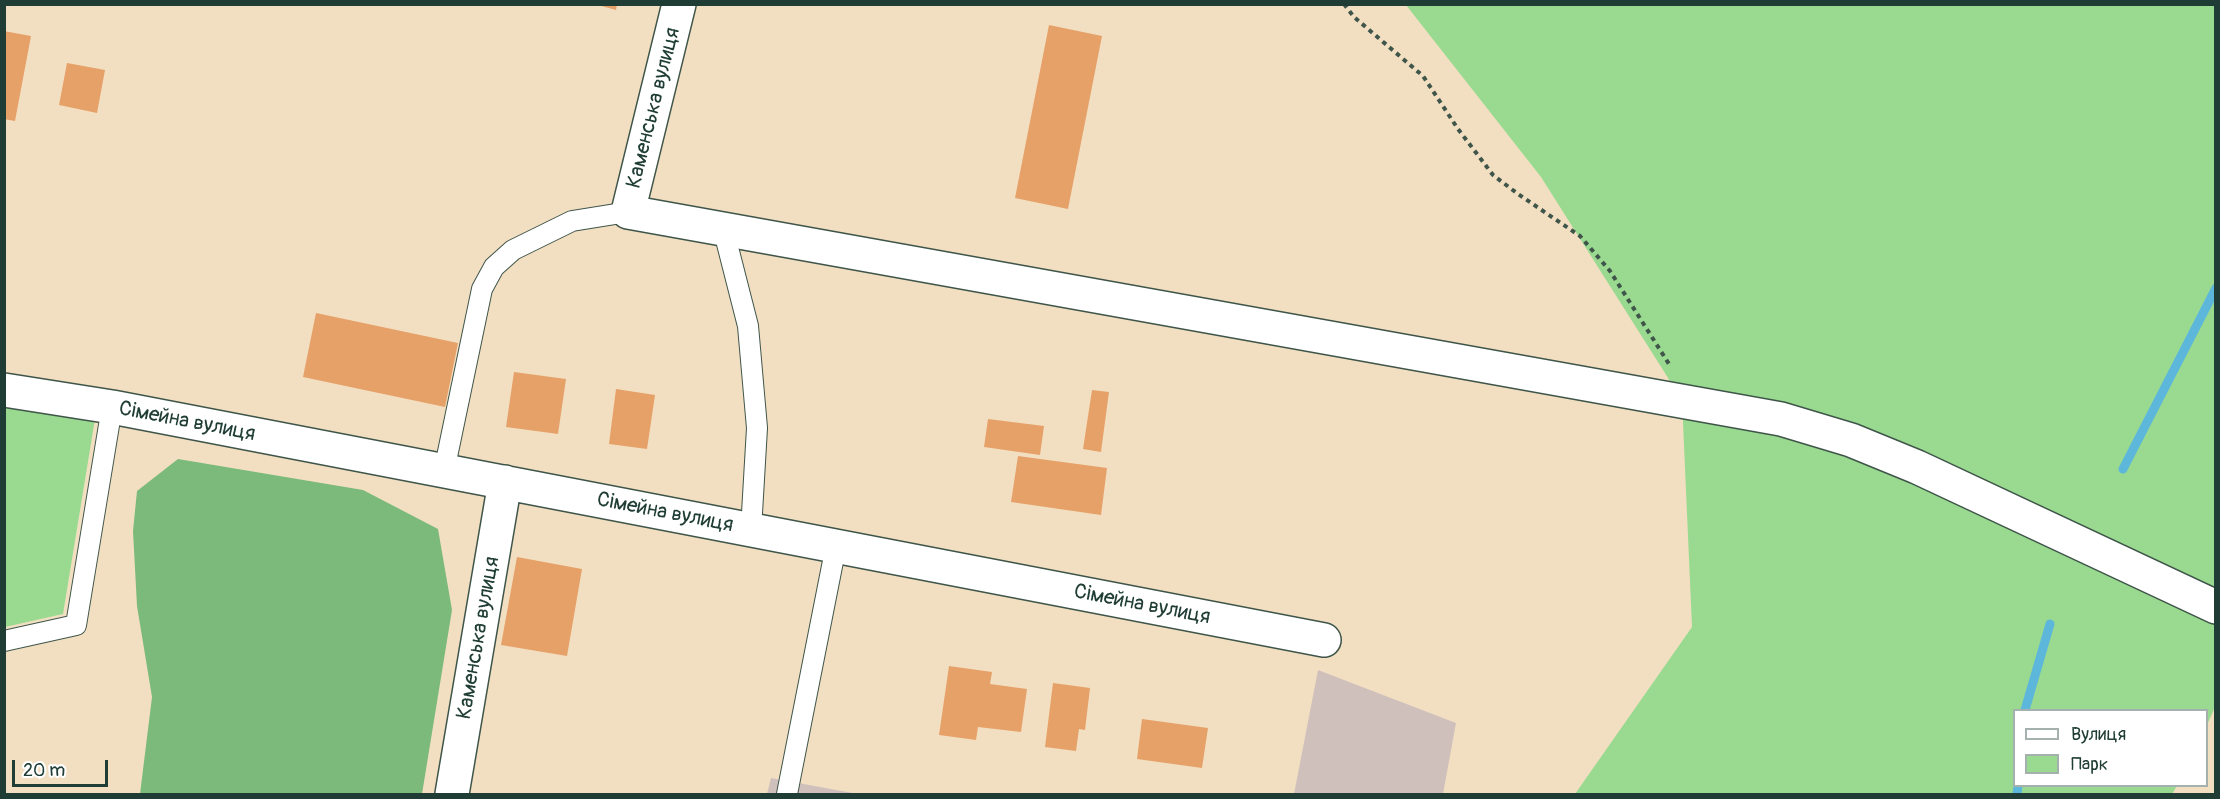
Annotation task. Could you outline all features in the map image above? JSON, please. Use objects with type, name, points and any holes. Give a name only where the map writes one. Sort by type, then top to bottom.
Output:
[{"type":"street","name":"Каменська вулиця","points":[[628,212],[679,4]]},
{"type":"street","points":[[628,212],[1781,419],[1851,440],[1917,466],[2216,607]]},
{"type":"street","name":"Сімейна вулиця","points":[[4,390],[112,407],[1324,640]]},
{"type":"street","name":"Каменська вулиця","points":[[452,795],[505,482]]},
{"type":"lane","points":[[444,471],[482,289],[494,267],[513,250],[572,220],[628,212]]},
{"type":"lane","points":[[723,228],[748,326],[758,428],[751,530]]},
{"type":"lane","points":[[5,642],[76,625],[112,407]]},
{"type":"lane","points":[[787,795],[836,546]]},
{"type":"path","points":[[1344,4],[1354,17],[1423,76],[1458,129],[1493,175],[1580,236],[1610,271],[1693,402]]},
{"type":"shaded area","points":[[1318,670],[1456,723],[1443,794],[1294,794]]},
{"type":"shaded area","points":[[771,778],[858,794],[767,794]]},
{"type":"green space","points":[[1406,5],[2215,5],[2215,707],[2208,723],[2208,709],[2013,709],[2013,787],[2176,787],[2172,794],[1575,794],[1692,627],[1682,400],[1541,177]]},
{"type":"green space","points":[[4,405],[95,419],[63,614],[5,627]]},
{"type":"green space","points":[[178,459],[363,490],[438,529],[452,610],[422,794],[140,794],[152,697],[137,606],[133,531],[137,491]]},
{"type":"building","points":[[594,4],[617,4],[616,10]]},
{"type":"building","points":[[1049,25],[1102,36],[1068,209],[1015,198]]},
{"type":"building","points":[[4,31],[31,36],[15,121],[4,119]]},
{"type":"building","points":[[67,63],[105,70],[97,113],[59,105]]},
{"type":"building","points":[[316,313],[458,343],[445,407],[303,377]]},
{"type":"building","points":[[514,372],[566,379],[558,434],[506,427]]},
{"type":"building","points":[[616,389],[655,395],[647,449],[609,444]]},
{"type":"building","points":[[1092,390],[1109,392],[1101,452],[1083,449]]},
{"type":"building","points":[[988,419],[1044,426],[1040,455],[984,447]]},
{"type":"building","points":[[1018,456],[1107,468],[1101,515],[1011,502]]},
{"type":"building","points":[[517,557],[582,569],[567,656],[501,645]]},
{"type":"building","points":[[949,666],[992,672],[990,684],[1027,689],[1021,732],[978,727],[976,740],[939,735]]},
{"type":"building","points":[[1053,683],[1090,688],[1085,730],[1079,729],[1076,751],[1045,747]]},
{"type":"building","points":[[1142,719],[1208,728],[1202,768],[1137,759]]},
{"type":"waterway","points":[[2123,469],[2216,288]]},
{"type":"waterway","points":[[2025,709],[2050,624]]},
{"type":"waterway","points":[[2017,794],[2018,787]]}]
